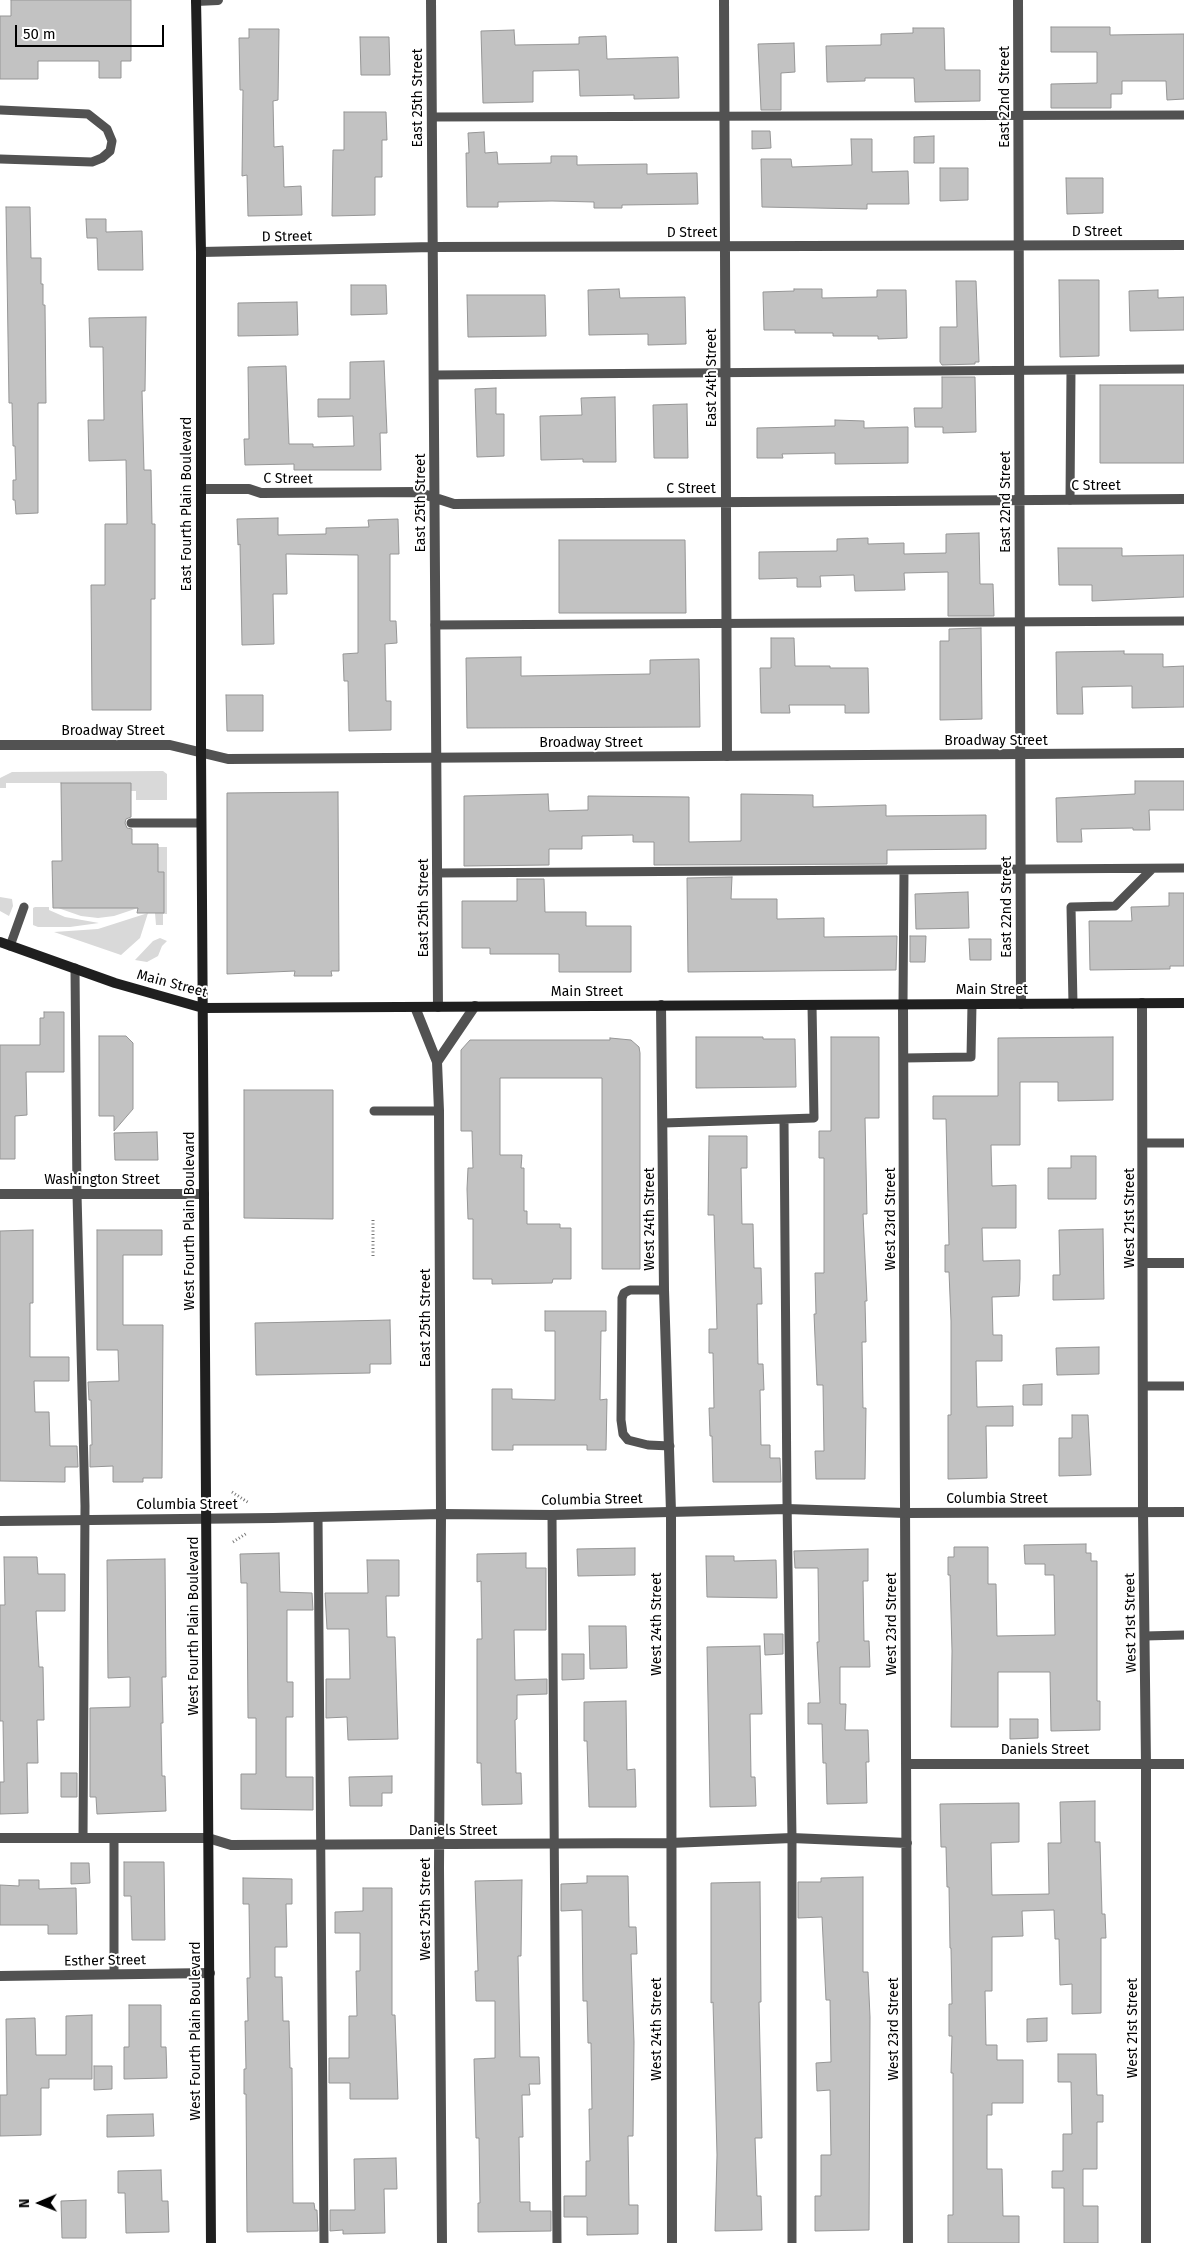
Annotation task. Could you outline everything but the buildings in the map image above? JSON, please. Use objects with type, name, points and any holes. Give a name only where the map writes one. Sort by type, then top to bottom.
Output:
[{"type":"main road","name":"East Fourth Plain Boulevard","points":[[196,0],[201,252],[201,823],[203,1008]]},
{"type":"main road","name":"Main Street","points":[[5,944],[115,983],[203,1008],[1184,1003]]},
{"type":"main road","name":"West Fourth Plain Boulevard","points":[[203,1008],[211,2243]]},
{"type":"street","points":[[196,0],[218,0]]},
{"type":"street","name":"East 25th Street","points":[[431,0],[438,1007]]},
{"type":"street","name":"East 24th Street","points":[[724,0],[727,756]]},
{"type":"street","name":"East 22nd Street","points":[[1018,0],[1021,1004]]},
{"type":"street","name":"D Street","points":[[201,252],[433,247],[1184,245]]},
{"type":"street","name":"C Street","points":[[201,489],[249,489],[261,493],[417,492],[454,504],[1184,499]]},
{"type":"street","name":"Broadway Street","points":[[0,745],[170,745],[228,759],[1184,753]]},
{"type":"street","name":"West 21st Street","points":[[1142,1003],[1144,1143],[1143,1512],[1146,1636],[1146,2243]]},
{"type":"street","name":"West 23rd Street","points":[[904,1004],[908,2243]]},
{"type":"street","points":[[437,1062],[475,1006]]},
{"type":"street","name":"West 24th Street","points":[[661,1006],[664,1123],[664,1290],[671,1512],[672,2243]]},
{"type":"street","name":"East 25th Street","points":[[416,1007],[437,1062],[439,1111],[441,1514]]},
{"type":"street","name":"Washington Street","points":[[0,1194],[204,1194]]},
{"type":"street","points":[[1144,1263],[1184,1263]]},
{"type":"street","name":"Columbia Street","points":[[0,1521],[318,1518],[441,1514],[552,1514],[787,1509],[905,1513],[1184,1512]]},
{"type":"street","name":"West 25th Street","points":[[441,1514],[439,1845],[442,2243]]},
{"type":"street","name":"Daniels Street","points":[[906,1764],[1184,1764]]},
{"type":"street","name":"Daniels Street","points":[[0,1838],[208,1838],[231,1845],[670,1843],[792,1838],[907,1843]]},
{"type":"street","name":"Esther Street","points":[[0,1976],[210,1973]]},
{"type":"lane","points":[[0,110],[88,114],[106,129],[112,141],[110,151],[102,158],[92,162],[0,159]]},
{"type":"lane","points":[[432,117],[1184,114]]},
{"type":"lane","points":[[434,375],[1184,369]]},
{"type":"lane","points":[[1070,500],[1071,370]]},
{"type":"lane","points":[[436,626],[1184,621]]},
{"type":"lane","points":[[132,823],[201,823]]},
{"type":"lane","points":[[437,873],[1184,868]]},
{"type":"lane","points":[[1073,1004],[1071,908],[1115,906],[1152,869]]},
{"type":"lane","points":[[904,870],[904,1004]]},
{"type":"lane","points":[[5,944],[24,907]]},
{"type":"lane","points":[[75,968],[77,1194],[85,1520],[83,1838]]},
{"type":"lane","points":[[904,1058],[971,1057],[972,1004]]},
{"type":"lane","points":[[664,1123],[814,1118],[812,1005]]},
{"type":"lane","points":[[374,1111],[439,1111]]},
{"type":"lane","points":[[784,1119],[792,1838],[792,2243]]},
{"type":"lane","points":[[1144,1143],[1184,1143]]},
{"type":"lane","points":[[664,1290],[630,1290],[624,1292],[622,1298],[621,1420],[623,1434],[628,1440],[648,1445],[670,1446]]},
{"type":"lane","points":[[1143,1386],[1184,1386]]},
{"type":"lane","points":[[552,1514],[557,2243]]},
{"type":"lane","points":[[318,1518],[324,2243]]},
{"type":"lane","points":[[1146,1636],[1184,1635]]},
{"type":"lane","points":[[114,1838],[114,1974]]},
{"type":"path","points":[[373,1220],[373,1256]]},
{"type":"shaded area","points":[[163,771],[167,774],[167,800],[136,800],[136,791],[131,791],[131,783],[6,783],[6,788],[0,788],[0,778],[12,772]]},
{"type":"shaded area","points":[[158,847],[167,847],[167,914],[163,914],[163,925],[156,925],[155,913],[164,913],[164,872],[158,872]]},
{"type":"shaded area","points":[[0,897],[12,899],[13,906],[9,916],[0,911]]},
{"type":"shaded area","points":[[49,907],[49,910],[65,917],[99,923],[70,927],[38,927],[33,925],[33,908]]},
{"type":"shaded area","points":[[58,908],[138,908],[114,916],[98,918],[81,916]]},
{"type":"shaded area","points":[[148,913],[140,938],[121,955],[54,932],[98,929]]},
{"type":"shaded area","points":[[160,938],[167,941],[162,946],[158,956],[147,962],[135,960],[153,941]]}]
